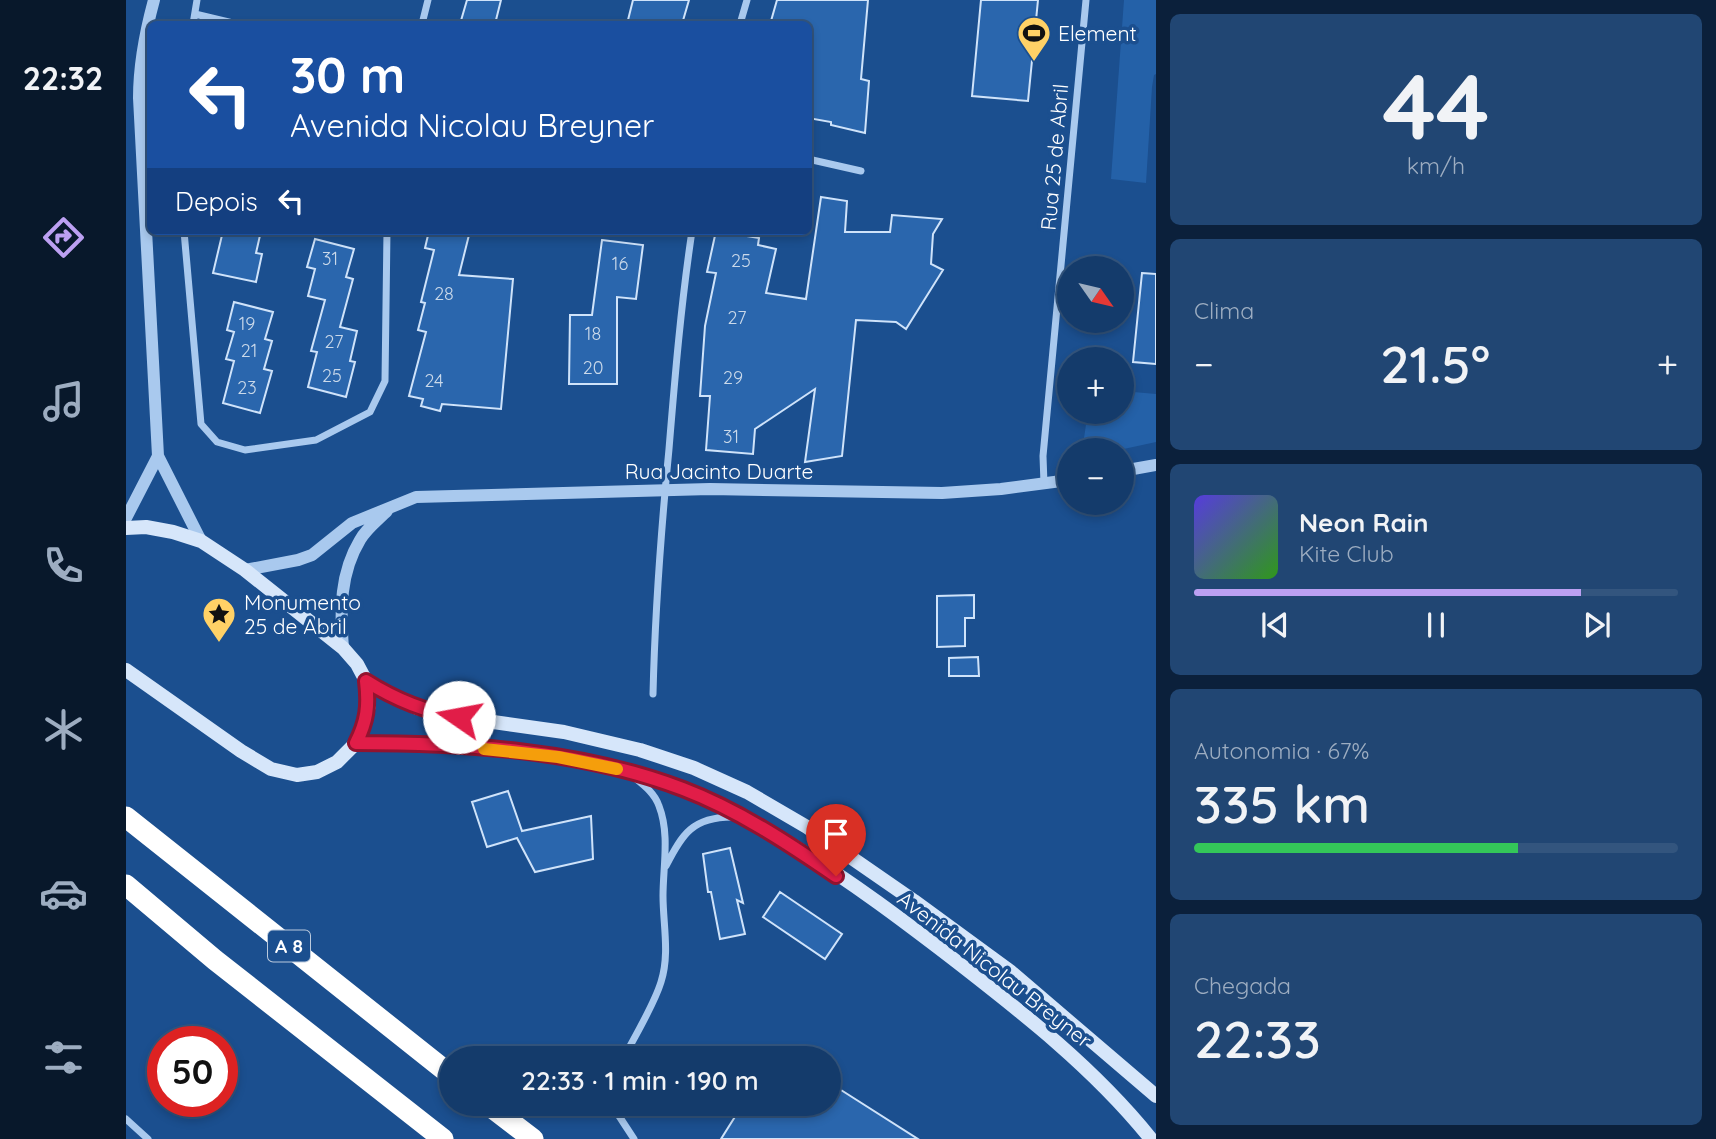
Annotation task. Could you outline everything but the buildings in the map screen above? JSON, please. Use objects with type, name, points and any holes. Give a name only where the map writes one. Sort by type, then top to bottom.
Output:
[{"type":"highway","name":"A 8","points":[[126,817],[439,1066]]},
{"type":"highway","points":[[126,885],[215,960],[443,1139]]},
{"type":"highway","points":[[503,1116],[533,1139]]},
{"type":"main road","points":[[126,528],[146,527],[201,541]]},
{"type":"main road","name":"Avenida Nicolau Breyner","points":[[201,541],[245,570],[342,648],[358,664],[366,681],[417,708],[444,715],[564,732],[640,750],[694,768],[747,792],[807,827],[1011,972],[1156,1096]]},
{"type":"main road","points":[[126,670],[271,769],[298,775],[317,772],[337,762],[356,743],[369,705],[366,681]]},
{"type":"main road","name":"Avenida Nicolau Breyner","points":[[356,743],[411,743],[558,757],[627,771],[685,790],[742,816],[794,847],[900,919],[1009,1002],[1092,1073],[1151,1139]]},
{"type":"street","points":[[148,21],[154,0]]},
{"type":"street","points":[[194,21],[197,0]]},
{"type":"street","points":[[423,21],[428,0]]},
{"type":"street","points":[[741,21],[747,0]]},
{"type":"street","name":"Rua 25 de Abril","points":[[1044,484],[1043,456],[1086,0]]},
{"type":"street","points":[[195,14],[224,21]]},
{"type":"street","points":[[147,24],[139,67],[139,99],[158,456],[201,541]]},
{"type":"street","points":[[812,160],[861,171]]},
{"type":"street","points":[[184,235],[201,424],[217,442],[245,450],[316,440],[370,412],[385,380],[387,235]]},
{"type":"street","points":[[653,694],[655,608],[664,489],[680,311],[691,235]]},
{"type":"street","points":[[126,518],[158,456]]},
{"type":"street","points":[[1134,469],[1156,465]]},
{"type":"street","name":"Rua Jacinto Duarte","points":[[245,570],[312,555],[352,523],[416,497],[664,489],[942,493],[1057,482]]},
{"type":"street","points":[[342,648],[343,580],[348,566],[361,537],[395,504]]},
{"type":"street","points":[[627,771],[652,792],[659,804],[666,867],[663,896],[666,940],[661,981],[629,1046]]},
{"type":"street","points":[[666,867],[677,844],[693,826],[719,817],[742,816]]},
{"type":"street","points":[[620,1116],[634,1139]]},
{"type":"street","points":[[126,1119],[148,1139]]},
{"type":"shaded area","points":[[1124,0],[1156,0],[1156,74],[1152,87],[1146,183],[1111,179]]},
{"type":"shaded area","points":[[1134,392],[1156,394],[1156,442],[1134,447],[1134,438],[1084,438],[1086,424],[1134,424]]},
{"type":"slow traffic","points":[[484,749],[558,757],[617,769]]},
{"type":"place","name":"Element","points":[[1034,63]]},
{"type":"place","name":"Monumento 25 de Abril","points":[[219,644]]},
{"type":"route","points":[[459,717],[417,708],[366,681],[369,705],[356,743],[469,747],[558,757],[627,771],[685,790],[742,816],[836,876]]}]
